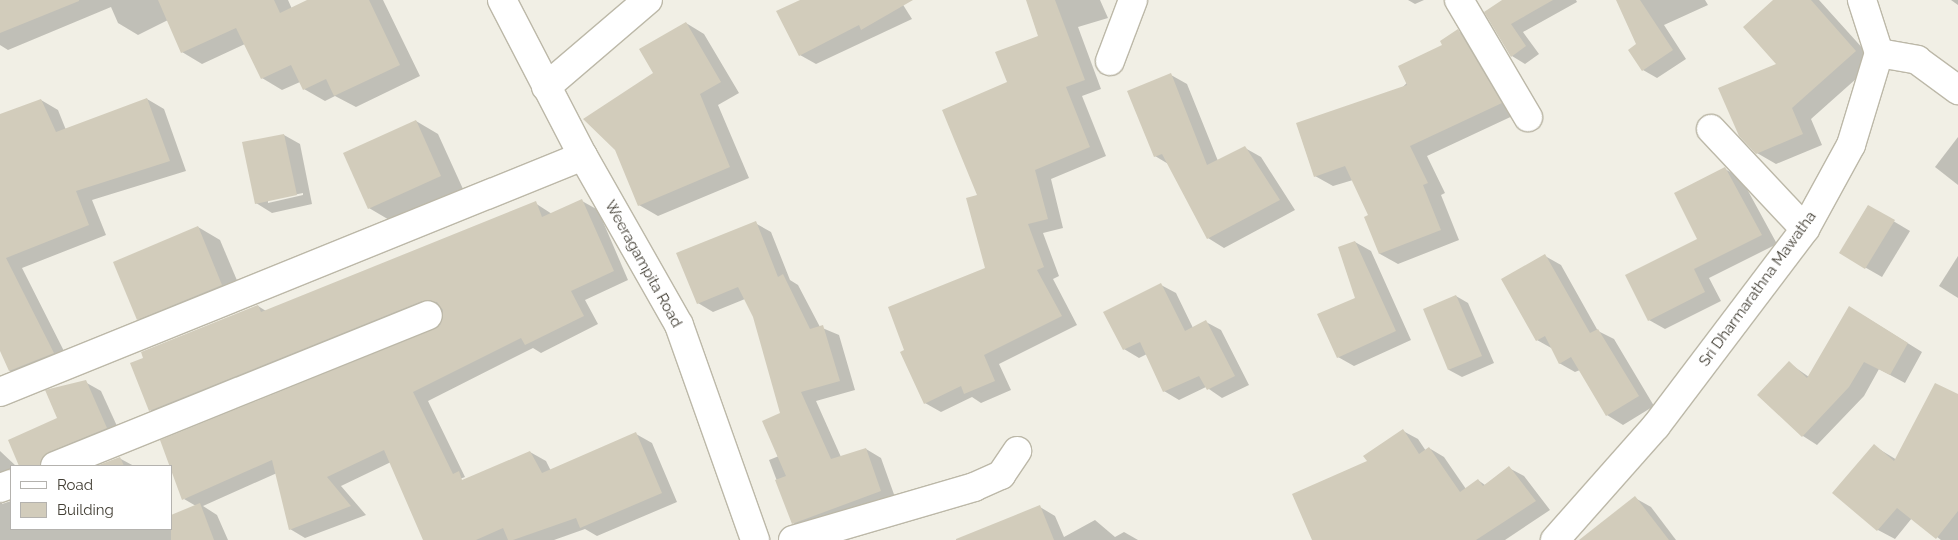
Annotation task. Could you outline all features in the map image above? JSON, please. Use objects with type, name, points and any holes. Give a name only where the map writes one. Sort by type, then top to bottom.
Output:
[{"type":"street","name":"Weeragampita Road","points":[[502,0],[582,156],[679,325],[756,540]]},
{"type":"street","points":[[546,87],[648,0]]},
{"type":"street","points":[[1110,61],[1133,0]]},
{"type":"street","points":[[1459,0],[1528,117]]},
{"type":"street","points":[[1862,0],[1879,53],[1916,60],[1958,90]]},
{"type":"street","name":"Sri Dharmarathna Mawatha","points":[[1555,540],[1656,426],[1805,229],[1851,145],[1879,53]]},
{"type":"street","points":[[1712,129],[1805,229]]},
{"type":"street","points":[[0,392],[582,156]]},
{"type":"street","points":[[56,465],[428,315]]},
{"type":"street","points":[[793,540],[974,487],[1001,474],[1017,451]]},
{"type":"building","points":[[0,0],[79,0],[79,1],[0,33]]},
{"type":"building","points":[[158,0],[274,0],[280,13],[307,0],[369,0],[400,65],[334,96],[326,79],[303,90],[291,65],[261,79],[236,28],[181,53]]},
{"type":"building","points":[[800,0],[913,0],[861,30],[859,25],[799,56],[776,11]]},
{"type":"building","points":[[1026,0],[1055,0],[1085,80],[1066,87],[1090,147],[1035,170],[1048,219],[1028,224],[1044,267],[1037,270],[1062,316],[984,355],[995,381],[964,394],[961,386],[924,404],[900,352],[904,350],[888,307],[985,268],[966,198],[977,195],[942,110],[1007,82],[995,52],[1038,36]]},
{"type":"building","points":[[1502,0],[1553,0],[1511,24],[1526,46],[1511,57],[1484,12]]},
{"type":"building","points":[[1616,0],[1640,0],[1673,50],[1642,71],[1628,50],[1636,44]]},
{"type":"building","points":[[1773,0],[1811,0],[1856,51],[1792,108],[1803,134],[1756,154],[1739,136],[1718,88],[1776,64],[1743,27]]},
{"type":"building","points":[[686,22],[721,82],[700,94],[730,167],[638,206],[615,150],[583,119],[653,73],[639,49]]},
{"type":"building","points":[[1458,29],[1502,103],[1410,146],[1428,183],[1423,185],[1441,230],[1379,254],[1364,217],[1368,215],[1345,166],[1314,177],[1296,123],[1407,85],[1398,66],[1442,45],[1440,41]]},
{"type":"building","points":[[1171,73],[1207,165],[1245,146],[1280,200],[1207,239],[1162,154],[1154,157],[1127,91]]},
{"type":"building","points":[[147,98],[170,161],[76,191],[89,225],[6,258],[54,353],[9,371],[0,351],[0,114],[41,99],[56,132]]},
{"type":"building","points":[[416,120],[441,176],[368,209],[343,153]]},
{"type":"building","points":[[284,134],[297,195],[255,204],[242,142]]},
{"type":"building","points":[[1725,167],[1762,235],[1694,269],[1705,292],[1648,321],[1625,275],[1697,239],[1674,193]]},
{"type":"building","points":[[582,199],[614,271],[571,291],[584,316],[525,345],[521,338],[413,392],[453,474],[459,471],[462,480],[530,451],[542,473],[636,432],[662,493],[580,528],[576,518],[513,540],[508,540],[503,528],[476,540],[423,540],[384,450],[327,477],[351,506],[289,530],[272,460],[182,500],[172,473],[172,465],[169,465],[160,440],[434,329],[441,324],[443,310],[437,302],[422,301],[149,411],[130,363],[143,358],[141,352],[258,305],[261,312],[536,201],[542,217]]},
{"type":"building","points":[[1868,205],[1895,220],[1865,269],[1839,253]]},
{"type":"building","points":[[756,221],[778,277],[783,274],[810,329],[823,325],[840,381],[801,392],[831,459],[866,448],[881,491],[792,524],[775,480],[786,476],[762,421],[780,413],[753,317],[738,287],[697,304],[676,253]]},
{"type":"building","points":[[198,226],[222,285],[137,320],[113,262]]},
{"type":"building","points":[[1355,241],[1396,331],[1337,358],[1317,314],[1355,298],[1338,247]]},
{"type":"building","points":[[1545,254],[1590,333],[1598,329],[1639,396],[1606,416],[1571,357],[1559,364],[1545,336],[1536,341],[1501,279]]},
{"type":"building","points":[[1161,283],[1185,331],[1206,320],[1235,376],[1207,390],[1199,376],[1163,392],[1140,342],[1123,350],[1103,312]]},
{"type":"building","points":[[1456,295],[1482,356],[1448,370],[1423,309]]},
{"type":"building","points":[[1849,306],[1908,343],[1890,375],[1864,362],[1849,387],[1802,437],[1757,395],[1789,361],[1807,378]]},
{"type":"building","points":[[86,380],[107,428],[49,452],[41,465],[19,465],[8,440],[57,418],[45,390]]},
{"type":"building","points":[[1935,383],[1958,394],[1958,511],[1936,539],[1897,508],[1877,531],[1832,493],[1874,444],[1894,461]]},
{"type":"building","points":[[1403,429],[1419,454],[1429,447],[1460,492],[1478,479],[1483,486],[1509,466],[1536,501],[1476,540],[1312,540],[1292,494],[1367,461],[1363,456]]},
{"type":"building","points":[[120,457],[124,465],[99,465]]},
{"type":"building","points":[[1635,496],[1669,540],[1579,540]]},
{"type":"building","points":[[200,503],[214,540],[171,540],[172,515]]},
{"type":"building","points":[[1040,505],[1054,540],[956,540],[956,539]]}]
